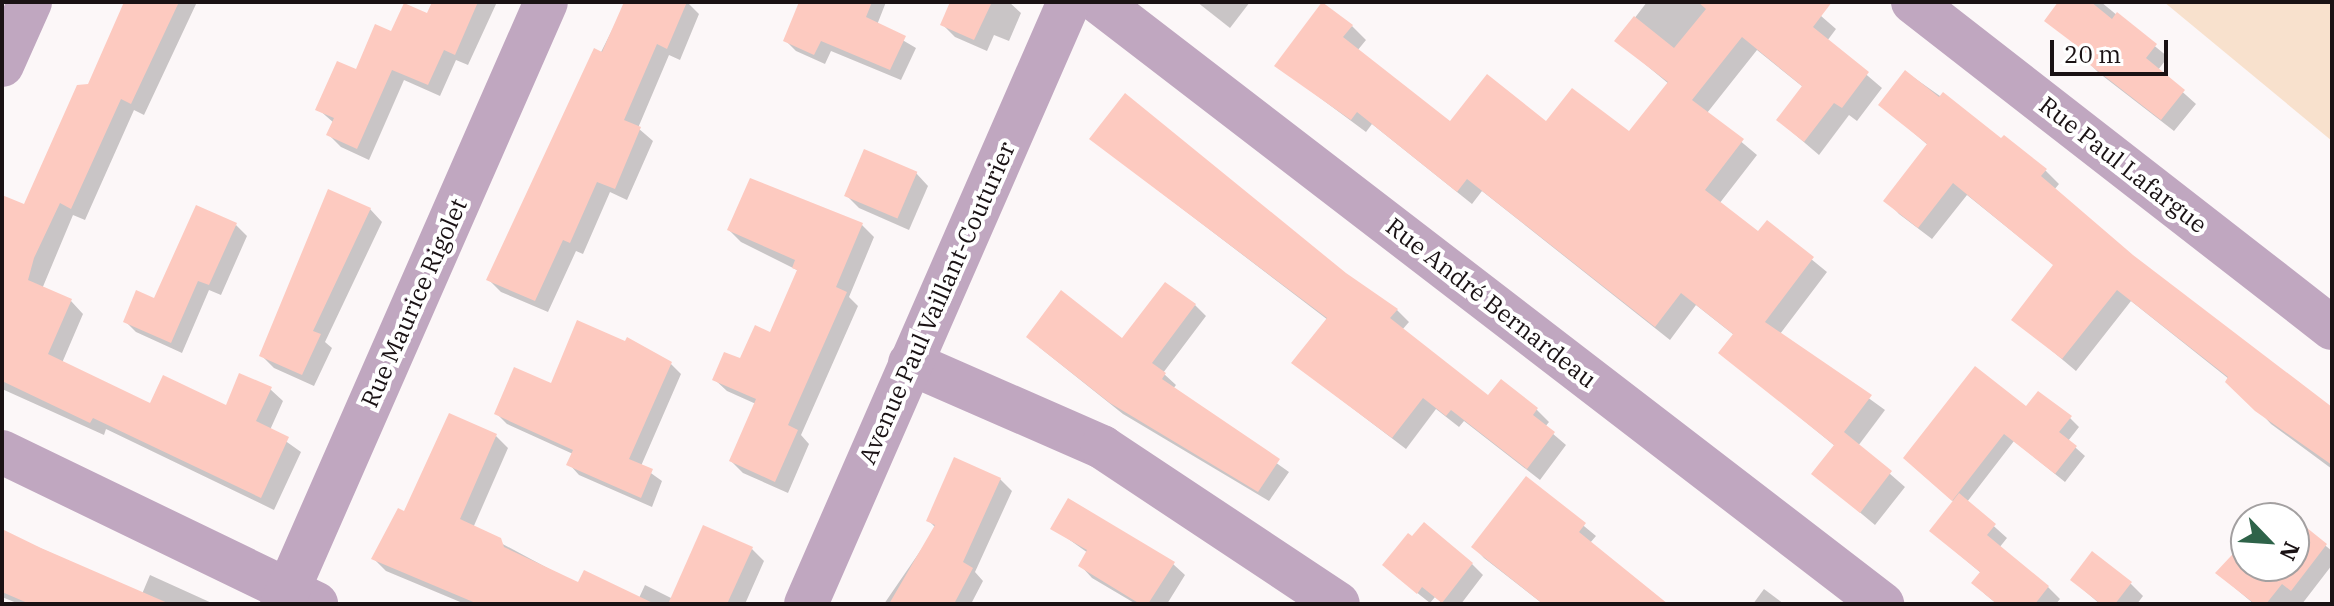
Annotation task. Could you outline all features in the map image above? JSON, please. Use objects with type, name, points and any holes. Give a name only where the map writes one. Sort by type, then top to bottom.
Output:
[{"type":"street","points":[[2,65],[30,2]]},
{"type":"street","name":"Rue Maurice Rigolet","points":[[295,600],[546,2]]},
{"type":"street","name":"Avenue Paul Vaillant-Couturier","points":[[806,604],[1069,2]]},
{"type":"street","name":"Rue André Bernardeau","points":[[1099,2],[1882,604]]},
{"type":"street","name":"Rue Paul Lafargue","points":[[1913,2],[2332,328]]},
{"type":"street","points":[[910,363],[1102,447],[1338,604]]},
{"type":"street","points":[[2,452],[295,600]]},
{"type":"shaded area","points":[[2164,2],[2332,2],[2332,141]]},
{"type":"building","points":[[124,2],[179,2],[131,104],[121,99],[71,209],[60,203],[34,258],[28,280],[72,299],[48,354],[150,403],[163,375],[226,405],[239,373],[272,387],[256,421],[289,437],[261,498],[93,418],[90,423],[2,381],[2,195],[24,204],[77,85],[88,84]]},
{"type":"building","points":[[432,2],[478,2],[455,55],[444,50],[428,85],[392,70],[357,149],[326,135],[334,118],[315,110],[337,61],[356,69],[375,24],[391,31],[404,3],[427,13]]},
{"type":"building","points":[[624,2],[687,2],[667,49],[657,44],[624,120],[641,127],[615,189],[597,182],[570,243],[563,240],[535,301],[486,280],[594,48],[602,52]]},
{"type":"building","points":[[799,2],[872,2],[866,17],[906,36],[890,70],[821,41],[814,55],[783,41]]},
{"type":"building","points":[[950,2],[992,2],[974,40],[940,25]]},
{"type":"building","points":[[1322,2],[1353,25],[1343,37],[1450,121],[1487,74],[1546,121],[1572,88],[1629,131],[1668,82],[1614,41],[1634,16],[1674,48],[1706,9],[1698,2],[1832,2],[1813,27],[1869,72],[1842,108],[1834,103],[1804,142],[1776,120],[1802,86],[1742,37],[1692,100],[1744,139],[1705,190],[1758,231],[1767,220],[1814,257],[1765,322],[1872,395],[1844,432],[1892,471],[1860,513],[1811,474],[1834,445],[1718,353],[1733,334],[1681,293],[1655,327],[1467,179],[1457,192],[1357,112],[1351,120],[1274,66]]},
{"type":"building","points":[[2058,2],[2091,2],[2112,19],[2117,12],[2157,44],[2146,58],[2185,90],[2161,120],[2085,61],[2089,55],[2044,21]]},
{"type":"building","points":[[1905,70],[1939,97],[1943,92],[2001,138],[2004,135],[2047,169],[2041,176],[2133,255],[2332,407],[2332,465],[2255,411],[2225,382],[2228,377],[2117,290],[2062,359],[2011,320],[2053,265],[1953,183],[1918,228],[1883,201],[1927,144],[1878,105]]},
{"type":"building","points":[[1125,93],[1346,273],[1398,309],[1390,318],[1488,395],[1501,379],[1538,408],[1533,415],[1555,432],[1527,469],[1451,410],[1446,416],[1423,398],[1392,438],[1291,363],[1327,318],[1089,139]]},
{"type":"building","points":[[864,149],[917,172],[897,219],[844,196]]},
{"type":"building","points":[[750,178],[863,223],[836,287],[847,292],[788,425],[798,430],[775,482],[729,461],[756,399],[712,380],[724,352],[740,358],[755,325],[770,332],[797,270],[792,268],[795,260],[727,230]]},
{"type":"building","points":[[328,189],[371,208],[313,331],[321,334],[302,375],[259,356]]},
{"type":"building","points":[[196,205],[237,223],[209,285],[198,281],[171,343],[123,322],[136,290],[154,298]]},
{"type":"building","points":[[1165,282],[1196,304],[1152,363],[1166,373],[1162,379],[1280,459],[1258,492],[1110,403],[1026,337],[1061,290],[1122,338]]},
{"type":"building","points":[[577,320],[625,341],[627,337],[672,362],[629,459],[653,469],[641,498],[566,465],[573,450],[494,414],[514,367],[551,383]]},
{"type":"building","points":[[1975,366],[2026,406],[2038,391],[2072,416],[2059,432],[2077,446],[2055,474],[2004,434],[1952,501],[1903,458]]},
{"type":"building","points":[[449,413],[497,434],[460,519],[501,538],[504,547],[578,582],[584,570],[655,604],[478,604],[371,559],[398,508],[404,511]]},
{"type":"building","points":[[954,457],[1001,478],[963,562],[973,568],[954,604],[889,604],[935,525],[926,521]]},
{"type":"building","points":[[1526,476],[1586,523],[1579,532],[1668,604],[1543,604],[1471,547]]},
{"type":"building","points":[[1959,493],[1996,524],[1987,535],[2049,586],[2035,604],[1997,604],[1971,583],[1980,572],[1929,531]]},
{"type":"building","points":[[1068,498],[1175,562],[1148,604],[1140,604],[1078,566],[1087,550],[1050,529]]},
{"type":"building","points":[[1424,522],[1473,563],[1442,603],[1422,587],[1417,594],[1382,565],[1408,533],[1412,536]]},
{"type":"building","points":[[703,525],[753,547],[727,604],[668,604]]},
{"type":"building","points":[[2,529],[170,604],[30,604],[2,592]]},
{"type":"building","points":[[2310,530],[2327,544],[2310,566]]},
{"type":"building","points":[[2092,551],[2132,582],[2115,604],[2101,604],[2070,580]]},
{"type":"building","points":[[2230,557],[2230,582],[2298,582],[2291,591],[2282,584],[2266,604],[2255,604],[2215,573]]}]
